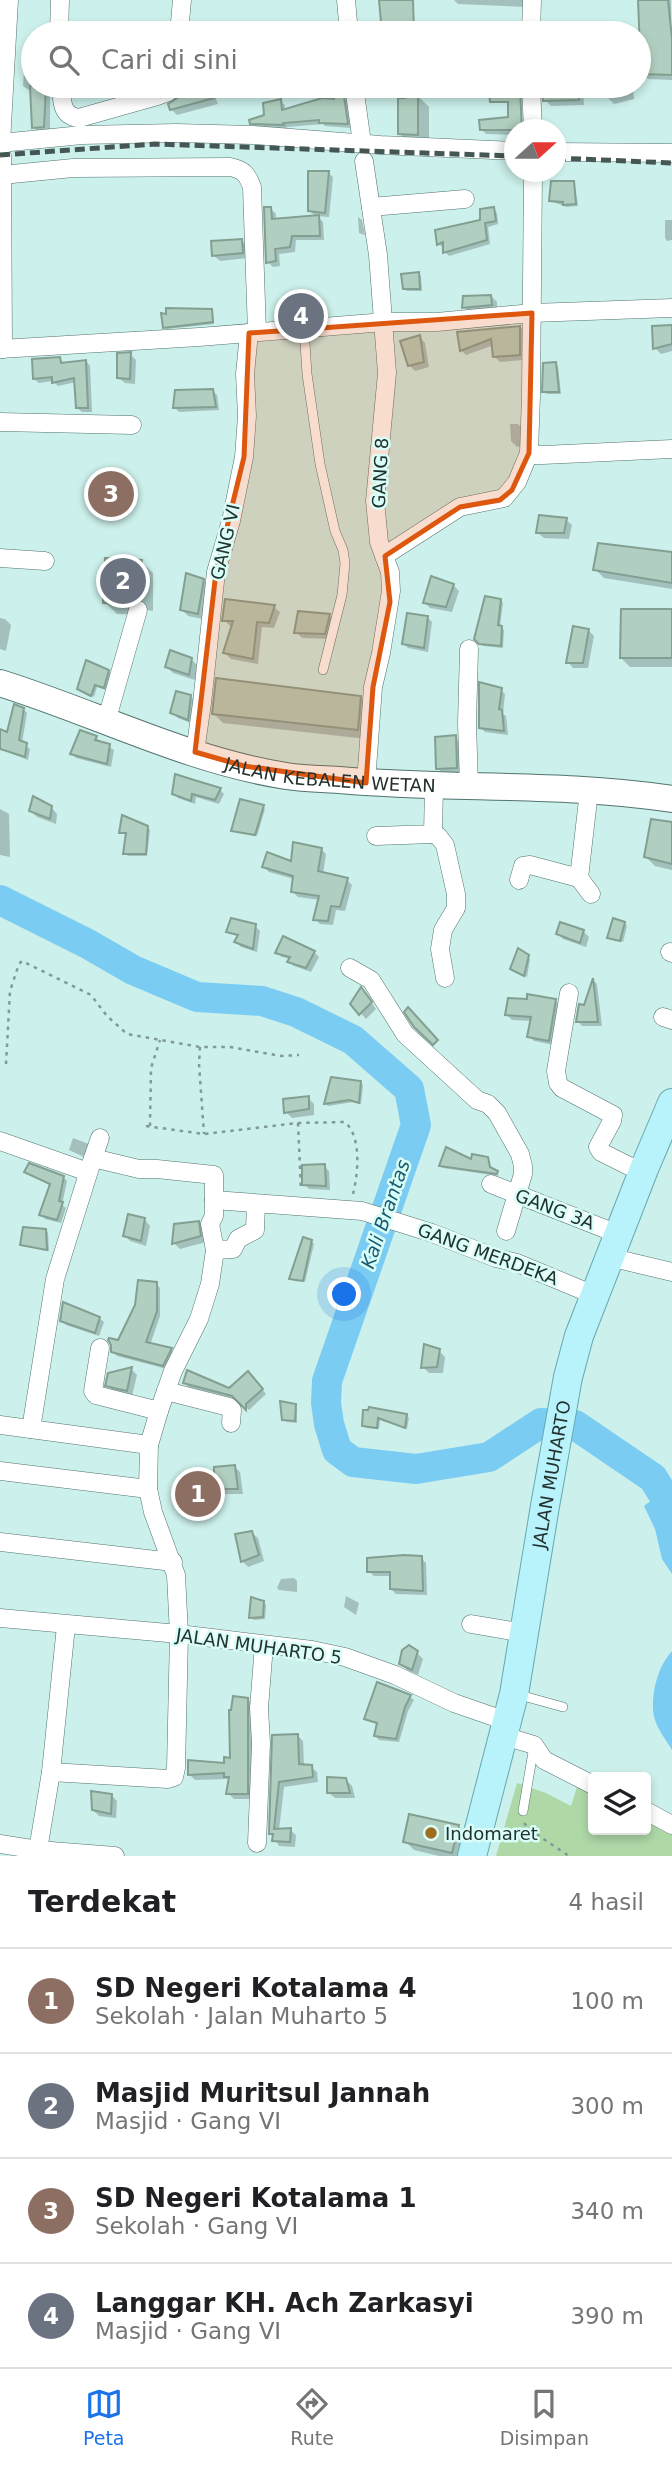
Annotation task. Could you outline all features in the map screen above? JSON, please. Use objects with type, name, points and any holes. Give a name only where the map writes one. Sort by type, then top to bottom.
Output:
[{"type":"main road","name":"JALAN KEBALEN WETAN","points":[[0,683],[49,698],[160,743],[286,776],[366,783],[589,791],[672,799]]},
{"type":"main road","name":"JALAN MUHARTO","points":[[472,1856],[514,1694],[568,1377],[594,1295],[672,1103]]},
{"type":"street","points":[[9,0],[1,147],[2,349],[304,328],[437,322],[532,313],[672,308]]},
{"type":"street","points":[[59,21],[60,0]]},
{"type":"street","points":[[180,21],[182,0]]},
{"type":"street","points":[[346,0],[348,21]]},
{"type":"street","points":[[531,21],[532,0]]},
{"type":"street","points":[[63,98],[65,112],[79,118],[150,98]]},
{"type":"street","points":[[356,98],[362,142]]},
{"type":"street","points":[[532,98],[532,119]]},
{"type":"street","points":[[1,147],[82,135],[176,133],[253,135],[504,151]]},
{"type":"street","points":[[567,152],[672,153]]},
{"type":"street","name":"GANG 8","points":[[364,162],[385,323],[387,373],[374,501],[379,542],[390,572],[390,602],[373,687],[366,783]]},
{"type":"street","name":"GANG VI","points":[[2,175],[73,168],[230,167],[246,173],[252,187],[253,333],[245,374],[247,416],[244,457],[231,521],[216,572],[195,752]]},
{"type":"street","points":[[384,556],[460,507],[504,498],[517,482],[529,453],[533,182]]},
{"type":"street","points":[[371,207],[465,199]]},
{"type":"street","points":[[0,422],[132,425]]},
{"type":"street","points":[[529,453],[543,455],[672,449]]},
{"type":"street","points":[[0,558],[45,561]]},
{"type":"street","points":[[106,722],[138,610]]},
{"type":"street","points":[[469,649],[469,786]]},
{"type":"street","points":[[433,835],[434,786]]},
{"type":"street","points":[[579,878],[589,791]]},
{"type":"street","points":[[376,836],[433,835],[438,836],[445,845],[456,894],[456,908],[443,930],[440,949],[445,978]]},
{"type":"street","points":[[519,880],[523,866],[530,865],[579,878],[591,894]]},
{"type":"street","points":[[350,968],[371,980],[405,1034],[477,1100],[488,1104],[496,1113],[520,1154],[523,1166],[506,1231]]},
{"type":"street","points":[[569,993],[556,1071],[558,1083],[562,1088],[613,1115],[598,1147],[601,1152],[629,1166],[644,1169]]},
{"type":"street","points":[[31,1429],[55,1279],[100,1139]]},
{"type":"street","points":[[0,1141],[91,1165],[139,1169],[212,1166],[214,1175],[215,1216],[210,1224],[215,1250],[204,1306],[166,1391],[149,1445],[148,1489],[156,1522],[176,1575],[179,1634],[174,1777],[168,1779],[51,1772]]},
{"type":"street","name":"GANG 3A","points":[[491,1184],[517,1194],[672,1272]]},
{"type":"street","name":"GANG MERDEKA","points":[[214,1200],[354,1211],[407,1224],[473,1251],[536,1270],[594,1295]]},
{"type":"street","points":[[215,1250],[233,1249],[238,1239],[255,1230],[256,1204]]},
{"type":"street","points":[[100,1348],[93,1391],[96,1395],[159,1411]]},
{"type":"street","points":[[166,1391],[229,1407],[232,1410],[231,1423]]},
{"type":"street","points":[[0,1425],[149,1445]]},
{"type":"street","points":[[0,1471],[148,1489]]},
{"type":"street","points":[[0,1542],[173,1562]]},
{"type":"street","name":"JALAN MUHARTO 5","points":[[0,1618],[179,1634],[312,1650],[345,1657],[395,1675],[534,1745]]},
{"type":"street","points":[[471,1623],[523,1633]]},
{"type":"street","points":[[37,1853],[51,1772],[66,1626]]},
{"type":"street","points":[[257,1843],[261,1744],[259,1708],[264,1645]]},
{"type":"street","points":[[534,1745],[544,1760],[588,1782]]},
{"type":"street","points":[[651,1814],[672,1825]]},
{"type":"street","points":[[0,1843],[37,1853],[115,1856]]},
{"type":"lane","points":[[304,328],[307,374],[320,464],[335,531],[344,550],[345,563],[342,596],[323,670]]},
{"type":"lane","points":[[514,1694],[563,1707]]},
{"type":"lane","points":[[523,1811],[534,1745]]},
{"type":"path","points":[[6,1065],[10,991],[22,961],[90,995],[107,1017],[127,1034],[200,1047],[230,1048],[281,1056],[299,1055]]},
{"type":"path","points":[[160,1040],[151,1068],[148,1127],[204,1134],[299,1123],[345,1122],[352,1130],[355,1142],[354,1211]]},
{"type":"path","points":[[200,1047],[204,1134]]},
{"type":"path","points":[[299,1123],[301,1208]]},
{"type":"path","points":[[523,1811],[523,1821],[530,1830],[569,1856]]},
{"type":"highlighted area","points":[[532,313],[529,453],[512,490],[500,500],[460,507],[385,556],[390,602],[373,687],[366,783],[244,766],[195,752],[216,572],[244,457],[249,333]]},
{"type":"green space","points":[[581,1774],[588,1778],[588,1835],[651,1835],[651,1810],[672,1821],[672,1856],[496,1856],[517,1783],[546,1793],[571,1806]]},
{"type":"water","points":[[672,1485],[672,1574],[662,1559],[655,1529],[644,1506]]},
{"type":"water","points":[[672,1651],[672,1750],[656,1724],[653,1703],[658,1674]]},
{"type":"building","points":[[379,0],[413,0],[414,21],[381,21]]},
{"type":"building","points":[[638,0],[668,0],[672,75],[651,74],[651,21],[639,21]]},
{"type":"building","points":[[31,98],[45,98],[44,127],[32,128]]},
{"type":"building","points":[[177,98],[214,98],[170,110],[168,104]]},
{"type":"building","points":[[322,98],[344,98],[348,124],[319,123],[319,120],[283,123],[284,125],[250,124],[249,120],[264,115],[263,103],[281,99],[282,110]]},
{"type":"building","points":[[398,98],[418,98],[418,135],[398,134]]},
{"type":"building","points":[[490,98],[520,98],[521,119],[504,119],[504,130],[480,130],[479,120],[508,117],[508,102],[490,102]]},
{"type":"building","points":[[543,98],[579,100],[543,101]]},
{"type":"building","points":[[308,171],[329,171],[325,213],[308,211]]},
{"type":"building","points":[[574,181],[576,204],[563,205],[563,202],[549,201],[551,182]]},
{"type":"building","points":[[264,207],[271,207],[272,219],[319,215],[320,236],[292,236],[290,247],[275,249],[276,261],[266,263]]},
{"type":"building","points":[[494,207],[496,221],[485,223],[487,240],[443,253],[443,242],[437,245],[435,230],[480,220],[480,209]]},
{"type":"building","points":[[242,239],[243,253],[212,256],[211,241]]},
{"type":"building","points":[[419,272],[420,289],[403,289],[401,274]]},
{"type":"building","points":[[491,295],[492,305],[462,308],[463,296]]},
{"type":"building","points":[[288,306],[315,306],[315,316],[288,318]]},
{"type":"building","points":[[166,308],[212,309],[213,322],[163,328],[161,313],[166,314]]},
{"type":"building","points":[[672,325],[672,344],[653,349],[652,326]]},
{"type":"building","points":[[520,326],[520,355],[493,357],[491,339],[460,351],[457,332]]},
{"type":"building","points":[[420,335],[424,362],[408,366],[400,341]]},
{"type":"building","points":[[131,352],[130,379],[117,378],[117,353]]},
{"type":"building","points":[[60,357],[61,363],[86,360],[88,408],[76,408],[74,378],[52,383],[52,377],[33,379],[32,359]]},
{"type":"building","points":[[556,362],[559,392],[542,392],[543,363]]},
{"type":"building","points":[[213,389],[216,407],[173,408],[175,390]]},
{"type":"building","points":[[539,515],[567,518],[564,533],[536,533]]},
{"type":"building","points":[[598,543],[672,552],[672,583],[593,570]]},
{"type":"building","points":[[105,558],[142,560],[142,599],[135,599],[129,604],[103,603]]},
{"type":"building","points":[[186,573],[204,579],[198,614],[180,610]]},
{"type":"building","points":[[431,576],[454,584],[446,607],[423,603]]},
{"type":"building","points":[[485,596],[501,599],[498,625],[502,626],[501,646],[479,644],[474,639]]},
{"type":"building","points":[[225,599],[275,605],[269,623],[257,622],[253,659],[223,653],[233,621],[222,621]]},
{"type":"building","points":[[621,609],[672,609],[672,658],[620,658]]},
{"type":"building","points":[[298,611],[330,614],[325,634],[294,633]]},
{"type":"building","points":[[407,613],[428,616],[424,648],[402,644]]},
{"type":"building","points":[[573,626],[589,629],[583,663],[566,663]]},
{"type":"building","points":[[170,650],[192,658],[189,675],[165,667]]},
{"type":"building","points":[[86,660],[109,670],[104,688],[95,685],[91,696],[77,689]]},
{"type":"building","points":[[216,678],[361,696],[358,730],[212,714]]},
{"type":"building","points":[[479,682],[502,688],[499,709],[502,710],[504,731],[479,728]]},
{"type":"building","points":[[176,691],[191,695],[188,720],[170,713]]},
{"type":"building","points":[[14,704],[24,708],[19,740],[27,743],[25,757],[0,749],[0,729],[7,732]]},
{"type":"building","points":[[80,730],[97,736],[95,740],[110,744],[107,764],[70,754]]},
{"type":"building","points":[[456,735],[457,768],[436,769],[435,737]]},
{"type":"building","points":[[175,774],[221,788],[215,800],[192,794],[191,801],[172,794]]},
{"type":"building","points":[[33,796],[52,806],[50,819],[29,811]]},
{"type":"building","points":[[240,799],[264,805],[255,835],[231,831]]},
{"type":"building","points":[[122,815],[148,826],[146,854],[123,854],[126,833],[119,833]]},
{"type":"building","points":[[651,819],[672,822],[672,864],[644,857]]},
{"type":"building","points":[[293,842],[322,848],[318,871],[348,878],[340,907],[331,906],[328,921],[313,920],[319,896],[291,892],[293,876],[262,867],[267,852],[291,861]]},
{"type":"building","points":[[231,918],[256,924],[253,949],[234,942],[238,935],[226,932]]},
{"type":"building","points":[[613,918],[625,922],[620,941],[607,938]]},
{"type":"building","points":[[560,922],[584,930],[580,943],[556,934]]},
{"type":"building","points":[[283,936],[315,951],[306,968],[287,962],[290,957],[275,953]]},
{"type":"building","points":[[518,948],[529,955],[524,976],[510,969]]},
{"type":"building","points":[[593,978],[598,1022],[576,1022],[579,1004],[584,1005]]},
{"type":"building","points":[[361,987],[372,1002],[359,1015],[350,1004]]},
{"type":"building","points":[[527,994],[556,999],[549,1041],[527,1037],[531,1017],[505,1015],[508,998],[527,999]]},
{"type":"building","points":[[408,1007],[438,1040],[433,1045],[414,1027],[404,1012]]},
{"type":"building","points":[[331,1077],[361,1081],[359,1103],[349,1100],[324,1104]]},
{"type":"building","points":[[309,1096],[309,1109],[284,1113],[283,1099]]},
{"type":"building","points":[[446,1147],[471,1159],[472,1154],[488,1157],[490,1167],[498,1171],[497,1174],[439,1166]]},
{"type":"building","points":[[29,1163],[64,1176],[59,1201],[63,1202],[57,1220],[39,1215],[50,1184],[24,1172]]},
{"type":"building","points":[[325,1164],[326,1186],[302,1185],[302,1165]]},
{"type":"building","points":[[128,1214],[145,1218],[141,1241],[123,1236]]},
{"type":"building","points":[[199,1221],[201,1236],[172,1244],[174,1224]]},
{"type":"building","points":[[23,1227],[46,1229],[47,1250],[20,1245]]},
{"type":"building","points":[[303,1237],[312,1240],[303,1281],[289,1279]]},
{"type":"building","points":[[138,1280],[157,1282],[157,1311],[146,1342],[172,1348],[163,1366],[111,1352],[108,1340],[118,1340],[135,1305]]},
{"type":"building","points":[[63,1302],[100,1317],[95,1333],[60,1321]]},
{"type":"building","points":[[424,1344],[440,1349],[437,1367],[421,1368]]},
{"type":"building","points":[[132,1367],[127,1391],[105,1386],[108,1373]]},
{"type":"building","points":[[187,1370],[229,1388],[248,1371],[263,1389],[246,1404],[246,1410],[232,1396],[183,1383]]},
{"type":"building","points":[[280,1401],[296,1404],[295,1421],[282,1420]]},
{"type":"building","points":[[369,1407],[407,1414],[405,1428],[378,1418],[377,1428],[362,1426],[363,1410],[368,1410]]},
{"type":"building","points":[[235,1465],[238,1489],[214,1489],[214,1467]]},
{"type":"building","points":[[252,1531],[259,1555],[241,1562],[235,1534]]},
{"type":"building","points":[[422,1556],[423,1591],[390,1589],[390,1572],[367,1572],[367,1558]]},
{"type":"building","points":[[251,1597],[264,1601],[263,1617],[249,1618]]},
{"type":"building","points":[[409,1645],[418,1651],[412,1670],[399,1664],[402,1650]]},
{"type":"building","points":[[377,1682],[411,1695],[396,1739],[374,1736],[377,1723],[364,1719]]},
{"type":"building","points":[[233,1696],[248,1698],[248,1794],[226,1794],[229,1777],[224,1777],[224,1773],[188,1775],[188,1760],[224,1763],[224,1757],[230,1758],[229,1710]]},
{"type":"building","points":[[298,1734],[299,1764],[312,1765],[313,1777],[279,1782],[274,1829],[291,1828],[290,1842],[272,1841],[273,1834],[269,1834],[272,1735]]},
{"type":"building","points":[[327,1777],[346,1778],[350,1793],[327,1793]]},
{"type":"building","points":[[91,1791],[112,1794],[111,1814],[92,1810]]},
{"type":"building","name":"Indomaret","points":[[409,1814],[459,1825],[452,1853],[403,1842]]},
{"type":"waterway","name":"Kali Brantas","points":[[0,900],[133,970],[197,997],[262,1001],[296,1012],[353,1040],[409,1089],[416,1125],[327,1381],[329,1424],[337,1450],[353,1462],[416,1469],[489,1457],[541,1423],[575,1425],[653,1478],[672,1509]]},
{"type":"railway","points":[[0,155],[155,144],[504,156]]},
{"type":"railway","points":[[567,158],[672,163]]},
{"type":"place","name":"Langgar KH. Ach Zarkasyi","points":[[301,316]]},
{"type":"place","name":"SD Negeri Kotalama 1","points":[[111,494]]},
{"type":"place","name":"Masjid Muritsul Jannah","points":[[123,581]]},
{"type":"place","name":"SD Negeri Kotalama 4","points":[[198,1494]]},
{"type":"place","name":"Indomaret","points":[[431,1833]]}]
